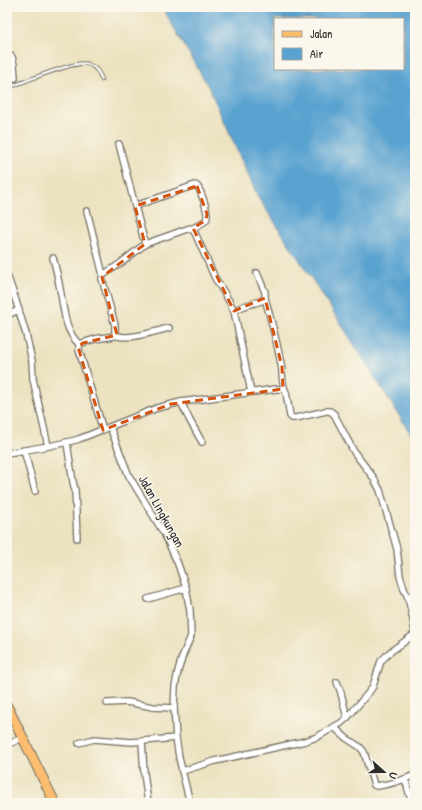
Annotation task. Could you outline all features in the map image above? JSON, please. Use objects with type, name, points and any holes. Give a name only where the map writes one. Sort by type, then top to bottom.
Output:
[{"type":"main road","points":[[7,706],[55,803]]},
{"type":"street","points":[[7,54],[12,57],[15,78]]},
{"type":"street","points":[[119,144],[145,244]]},
{"type":"street","points":[[103,275],[145,244],[190,228],[192,229],[206,220],[208,214],[200,189],[195,185],[135,206]]},
{"type":"street","points":[[88,211],[103,275],[102,279],[115,325],[115,335]]},
{"type":"street","points":[[192,229],[215,278],[234,311],[251,392]]},
{"type":"street","points":[[53,258],[66,321],[71,333],[79,344],[79,350],[103,430]]},
{"type":"street","points":[[182,771],[221,759],[305,741],[317,737],[334,727],[347,718],[372,688],[381,661],[390,652],[415,633],[408,597],[400,576],[397,549],[380,490],[373,477],[354,452],[334,414],[330,411],[296,418],[292,418],[290,416],[286,392],[283,389],[282,367],[265,298],[265,292],[257,273]]},
{"type":"street","points":[[7,275],[26,334],[48,446]]},
{"type":"street","points":[[234,311],[244,306],[261,301],[265,298]]},
{"type":"street","points":[[7,315],[19,310]]},
{"type":"street","points":[[79,344],[115,335],[123,337],[133,336],[169,328]]},
{"type":"street","points":[[7,453],[67,443],[157,408],[181,402],[276,388],[283,389]]},
{"type":"street","points":[[181,402],[202,442]]},
{"type":"street","name":"Jalan Lingkungan","points":[[110,427],[129,476],[165,535],[178,564],[186,588],[190,611],[190,636],[183,655],[175,687],[174,708],[176,738],[190,803]]},
{"type":"street","points":[[67,443],[73,486],[75,490],[77,538]]},
{"type":"street","points":[[24,450],[35,491]]},
{"type":"street","points":[[148,599],[186,588]]},
{"type":"street","points":[[408,597],[415,595]]},
{"type":"street","points":[[337,682],[347,718]]},
{"type":"street","points":[[107,703],[127,702],[153,707],[174,708]]},
{"type":"street","points":[[334,727],[346,738],[360,747],[364,752],[374,784],[376,786],[382,786],[405,779],[415,774]]},
{"type":"street","points":[[7,745],[22,738]]},
{"type":"street","points":[[79,743],[94,739],[132,742],[176,738]]},
{"type":"street","points":[[142,741],[148,803]]},
{"type":"street","points":[[405,779],[412,803]]},
{"type":"lane","points":[[7,88],[62,68],[87,63],[97,69],[102,80]]},
{"type":"highlighted area","points":[[197,186],[207,214],[206,220],[193,228],[234,311],[265,298],[282,367],[283,389],[171,404],[103,430],[78,347],[83,343],[117,335],[102,277],[145,244],[135,206]]},
{"type":"water","points":[[162,7],[415,7],[415,442],[329,305],[258,197],[209,88]]}]
